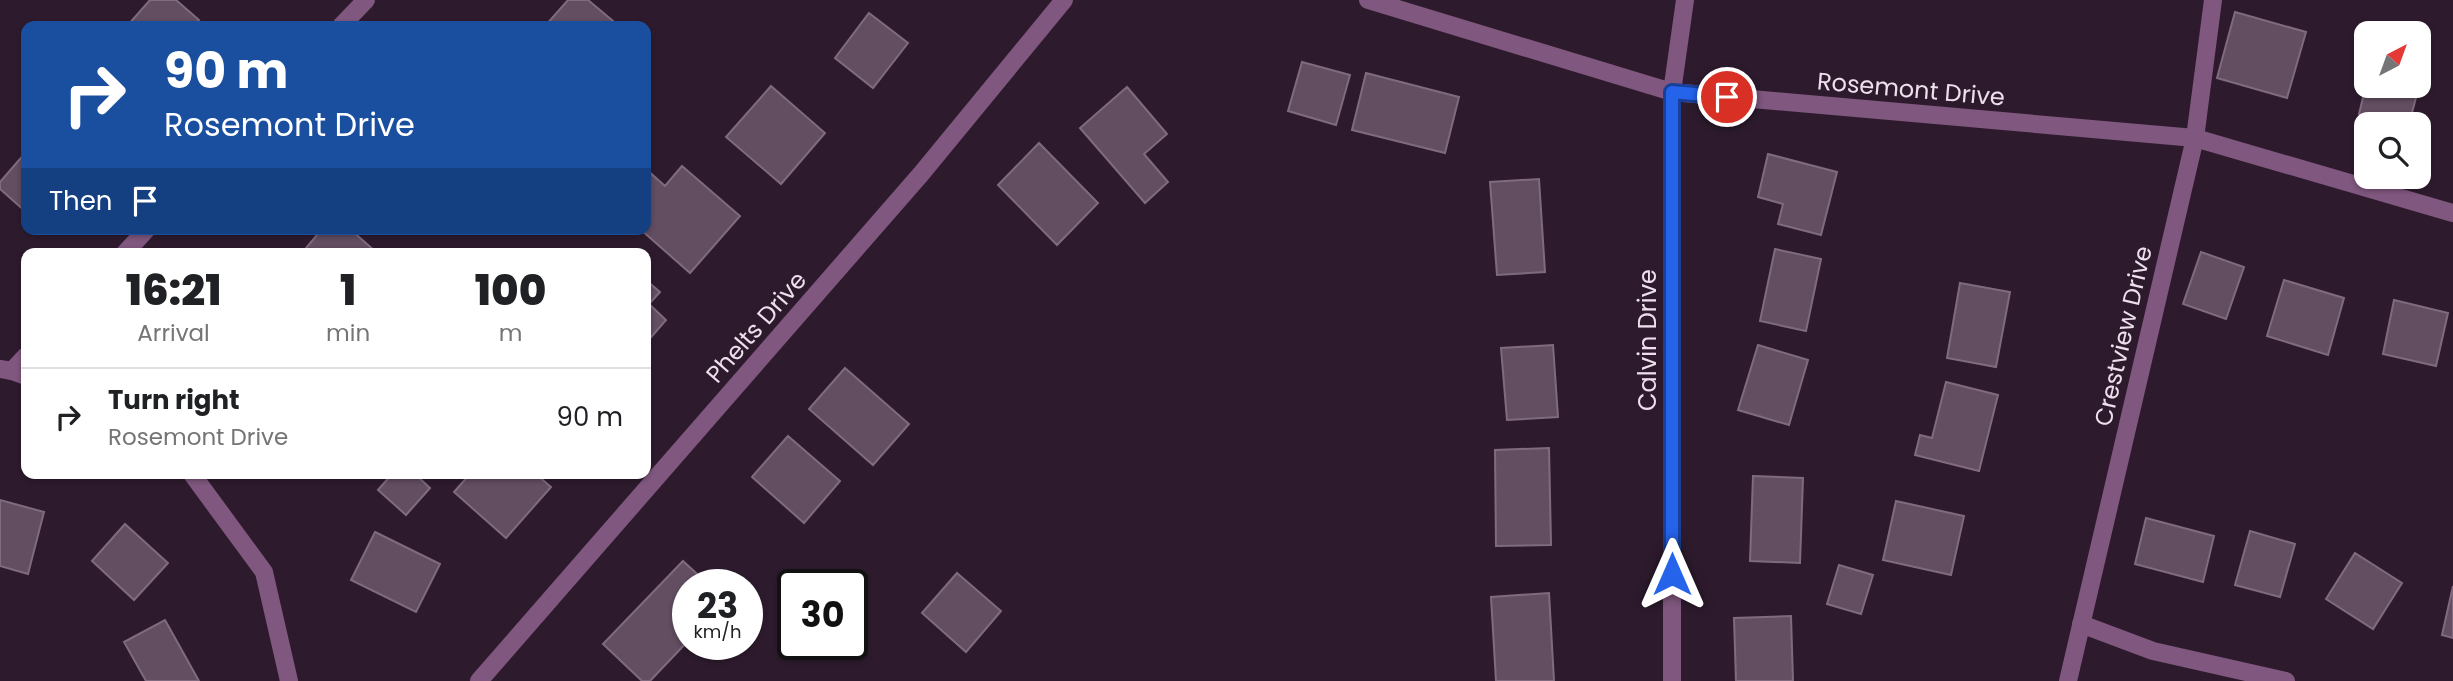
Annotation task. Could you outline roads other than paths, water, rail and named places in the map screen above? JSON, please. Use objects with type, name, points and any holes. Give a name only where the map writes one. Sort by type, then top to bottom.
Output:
[{"type":"street","points":[[346,21],[366,0]]},
{"type":"street","name":"Phelts Drive","points":[[479,681],[912,185],[1064,0]]},
{"type":"street","name":"Rosemont Drive","points":[[1368,0],[1672,92],[2195,138],[2453,214]]},
{"type":"street","name":"Calvin Drive","points":[[1672,681],[1672,92],[1685,0]]},
{"type":"street","name":"Crestview Drive","points":[[2068,681],[2195,138],[2213,0]]},
{"type":"street","points":[[130,248],[141,235]]},
{"type":"street","points":[[196,479],[264,572],[289,681]]},
{"type":"street","points":[[2081,624],[2153,650],[2286,681]]}]
